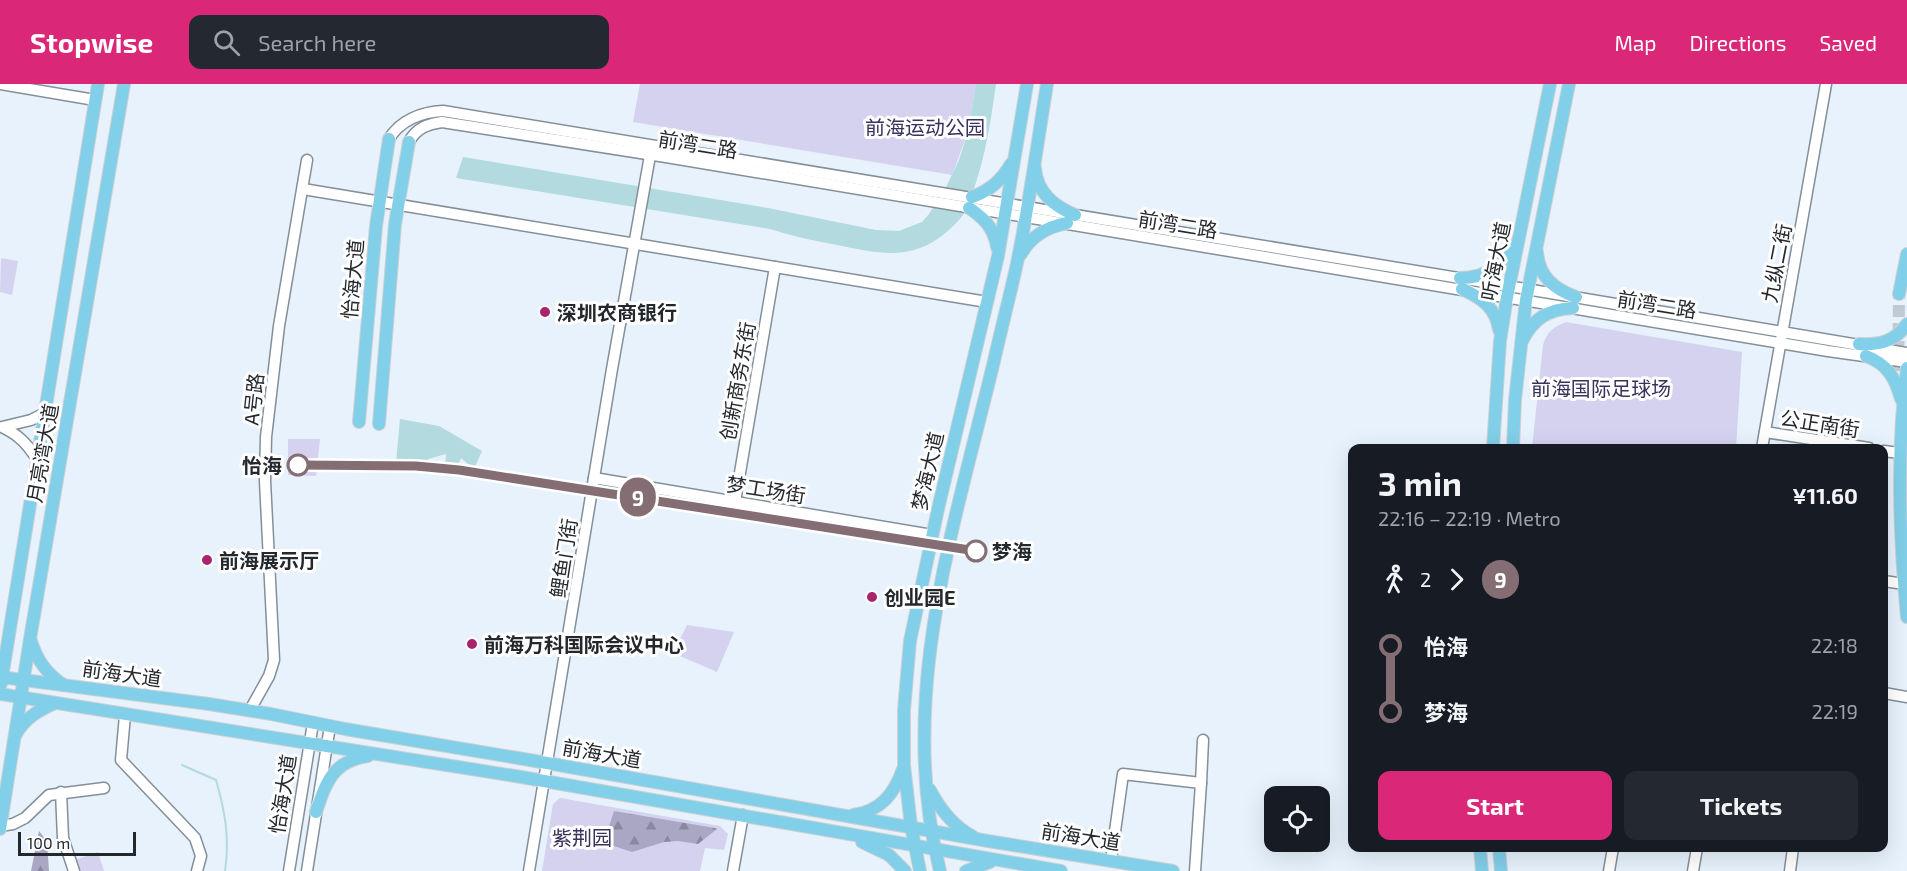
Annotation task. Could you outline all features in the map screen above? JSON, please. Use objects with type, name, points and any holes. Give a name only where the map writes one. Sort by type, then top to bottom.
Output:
[{"type":"main road","name":"月亮湾大道","points":[[1,680],[98,84]]},
{"type":"main road","name":"月亮湾大道","points":[[0,827],[124,84]]},
{"type":"main road","name":"梦海大道","points":[[920,871],[911,826],[904,765],[904,710],[910,641],[932,535],[998,256],[1027,84]]},
{"type":"main road","name":"梦海大道","points":[[940,871],[931,830],[927,780],[927,670],[932,624],[955,513],[1015,269],[1047,84]]},
{"type":"main road","name":"听海大道","points":[[1492,444],[1500,340],[1550,84]]},
{"type":"main road","name":"听海大道","points":[[1513,444],[1520,345],[1527,294],[1569,84]]},
{"type":"main road","name":"怡海大道","points":[[359,422],[373,249],[390,139]]},
{"type":"main road","name":"怡海大道","points":[[379,424],[397,204],[409,142]]},
{"type":"main road","points":[[998,256],[995,238],[989,225],[971,202],[998,182],[1008,169],[1016,149]]},
{"type":"main road","points":[[1015,269],[1023,251],[1036,236],[1071,219],[1046,196],[1036,174],[1034,162]]},
{"type":"main road","points":[[1461,284],[1496,269],[1518,241]]},
{"type":"main road","points":[[1536,247],[1539,266],[1546,279],[1575,302]]},
{"type":"main road","points":[[1899,294],[1907,254]]},
{"type":"main road","points":[[1461,284],[1490,306],[1497,320],[1500,340]]},
{"type":"main road","points":[[1520,345],[1527,331],[1539,317],[1575,302]]},
{"type":"main road","points":[[1902,404],[1893,376],[1881,363],[1863,350],[1889,340],[1900,333],[1907,324]]},
{"type":"main road","points":[[1907,368],[1899,453],[1900,530],[1907,617]]},
{"type":"main road","points":[[0,645],[10,626]]},
{"type":"main road","points":[[30,639],[43,667],[63,685]]},
{"type":"main road","name":"前海大道","points":[[1,680],[24,680],[250,710],[987,841],[1173,871]]},
{"type":"main road","name":"前海大道","points":[[0,694],[544,781],[1061,871]]},
{"type":"main road","points":[[14,738],[29,718],[55,703]]},
{"type":"main road","points":[[316,812],[330,777],[342,765],[359,757],[382,755]]},
{"type":"main road","points":[[846,816],[869,811],[886,801],[896,787],[904,765]]},
{"type":"main road","points":[[927,780],[935,800],[954,824],[971,835],[987,841]]},
{"type":"main road","points":[[844,834],[889,855],[905,871]]},
{"type":"main road","points":[[1499,852],[1501,871]]},
{"type":"main road","points":[[966,871],[998,861]]},
{"type":"street","points":[[0,84],[95,100]]},
{"type":"street","name":"九纵二街","points":[[1763,444],[1826,84]]},
{"type":"street","points":[[390,139],[398,128],[411,119],[426,113],[442,116]]},
{"type":"street","points":[[409,142],[413,134],[423,126],[442,116]]},
{"type":"street","name":"前湾二路","points":[[442,116],[1780,337],[1863,350],[1907,353]]},
{"type":"street","name":"鲤鱼门街","points":[[529,871],[651,150]]},
{"type":"street","name":"A号路","points":[[250,710],[269,676],[274,652],[265,481],[266,437],[279,326],[307,160]]},
{"type":"street","points":[[303,189],[987,302]]},
{"type":"street","name":"创新商务东街","points":[[735,502],[775,267]]},
{"type":"street","name":"前湾二路","points":[[1863,350],[1907,362]]},
{"type":"street","points":[[1,427],[31,420],[45,413]]},
{"type":"street","points":[[1,427],[17,434],[37,459]]},
{"type":"street","name":"公正南街","points":[[1765,432],[1843,444]]},
{"type":"street","name":"公正南街","points":[[1888,452],[1899,453]]},
{"type":"street","name":"梦工场街","points":[[594,478],[932,535]]},
{"type":"street","points":[[1888,582],[1904,584]]},
{"type":"street","points":[[1888,694],[1907,697]]},
{"type":"street","points":[[126,715],[121,760],[195,838],[201,856],[197,871]]},
{"type":"street","name":"怡海大道","points":[[289,871],[313,723]]},
{"type":"street","name":"怡海大道","points":[[307,871],[330,726]]},
{"type":"street","points":[[1195,871],[1203,740]]},
{"type":"street","points":[[1112,860],[1123,774],[1201,783]]},
{"type":"street","points":[[0,827],[25,818],[44,798],[61,792],[104,788]]},
{"type":"street","points":[[61,792],[63,838],[74,871]]},
{"type":"street","points":[[733,871],[743,815]]},
{"type":"street","points":[[1609,871],[1612,852]]},
{"type":"street","points":[[1693,871],[1696,852]]},
{"type":"street","points":[[1790,871],[1792,852]]},
{"type":"green space","name":"前海运动公园","points":[[640,84],[976,84],[968,132],[952,175],[633,122]]},
{"type":"green space","points":[[1,258],[18,261],[12,295],[0,292]]},
{"type":"green space","name":"前海国际足球场","points":[[1566,322],[1742,352],[1736,444],[1532,444],[1543,345],[1551,330]]},
{"type":"green space","points":[[288,439],[320,439],[316,476],[288,475]]},
{"type":"green space","points":[[687,625],[734,632],[717,672],[673,653]]},
{"type":"green space","name":"紫荆园","points":[[560,798],[720,826],[728,834],[724,850],[705,848],[700,871],[542,871],[553,804]]},
{"type":"green space","points":[[614,811],[717,829],[698,844],[678,841],[664,842],[632,852],[608,844],[606,836]]},
{"type":"green space","points":[[39,831],[47,841],[49,871],[31,871]]},
{"type":"green space","points":[[98,852],[104,871],[79,871],[75,860]]},
{"type":"shaded area","points":[[976,84],[996,84],[985,150],[971,198],[963,215],[949,230],[936,240],[909,251],[882,253],[868,251],[770,229],[456,178],[463,157],[768,208],[876,230],[899,231],[922,222],[947,185],[959,160],[968,132]]},
{"type":"shaded area","points":[[400,419],[439,426],[482,451],[474,469],[461,458],[455,468],[445,469],[446,454],[428,459],[426,466],[396,462]]},
{"type":"waterway","points":[[182,765],[216,780],[226,825],[225,871]]},
{"type":"tunnel","points":[[1898,389],[1899,294]]},
{"type":"metro line","name":"9","points":[[298,465],[374,464],[459,470],[976,551]]},
{"type":"place","name":"深圳农商银行","points":[[545,312]]},
{"type":"place","name":"怡海","points":[[298,465]]},
{"type":"place","name":"梦海","points":[[976,551]]},
{"type":"place","name":"前海展示厅","points":[[207,560]]},
{"type":"place","name":"创业园E","points":[[872,597]]},
{"type":"place","name":"前海万科国际会议中心","points":[[472,644]]}]
